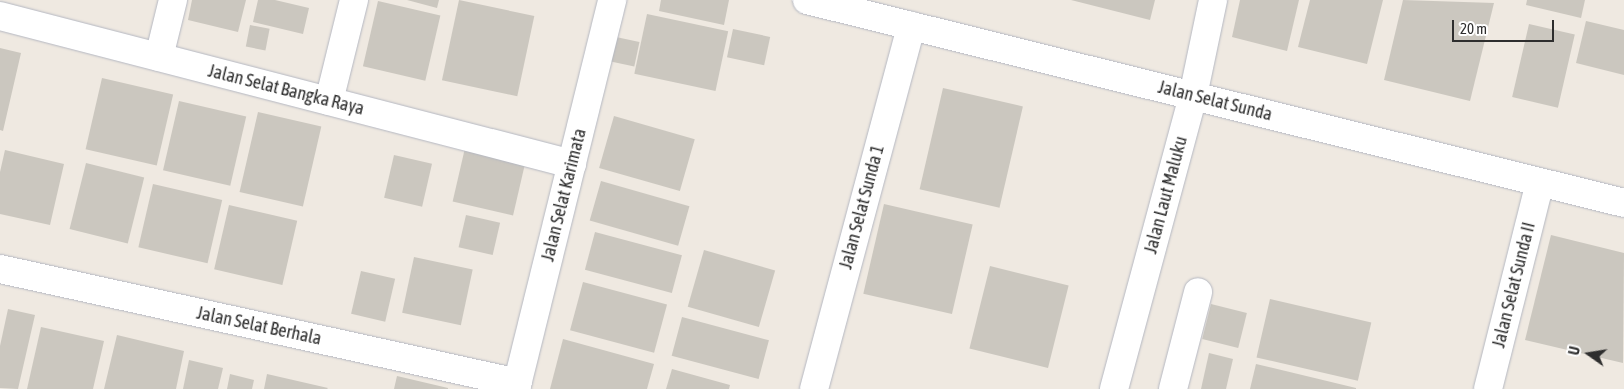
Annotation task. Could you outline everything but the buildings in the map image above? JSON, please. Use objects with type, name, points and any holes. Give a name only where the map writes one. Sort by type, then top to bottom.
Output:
[{"type":"street","points":[[159,57],[173,0]]},
{"type":"street","points":[[328,101],[354,0]]},
{"type":"street","name":"Jalan Selat Karimata","points":[[517,386],[612,0]]},
{"type":"street","name":"Jalan Selat Sunda","points":[[807,0],[1624,203]]},
{"type":"street","name":"Jalan Laut Maluku","points":[[1114,389],[1193,96],[1213,0]]},
{"type":"street","name":"Jalan Selat Bangka Raya","points":[[0,16],[572,164]]},
{"type":"street","name":"Jalan Selat Sunda 1","points":[[814,389],[911,26]]},
{"type":"street","name":"Jalan Selat Sunda II","points":[[1488,389],[1540,182]]},
{"type":"street","name":"Jalan Selat Berhala","points":[[0,269],[517,386]]},
{"type":"street","points":[[1173,389],[1198,292]]}]
